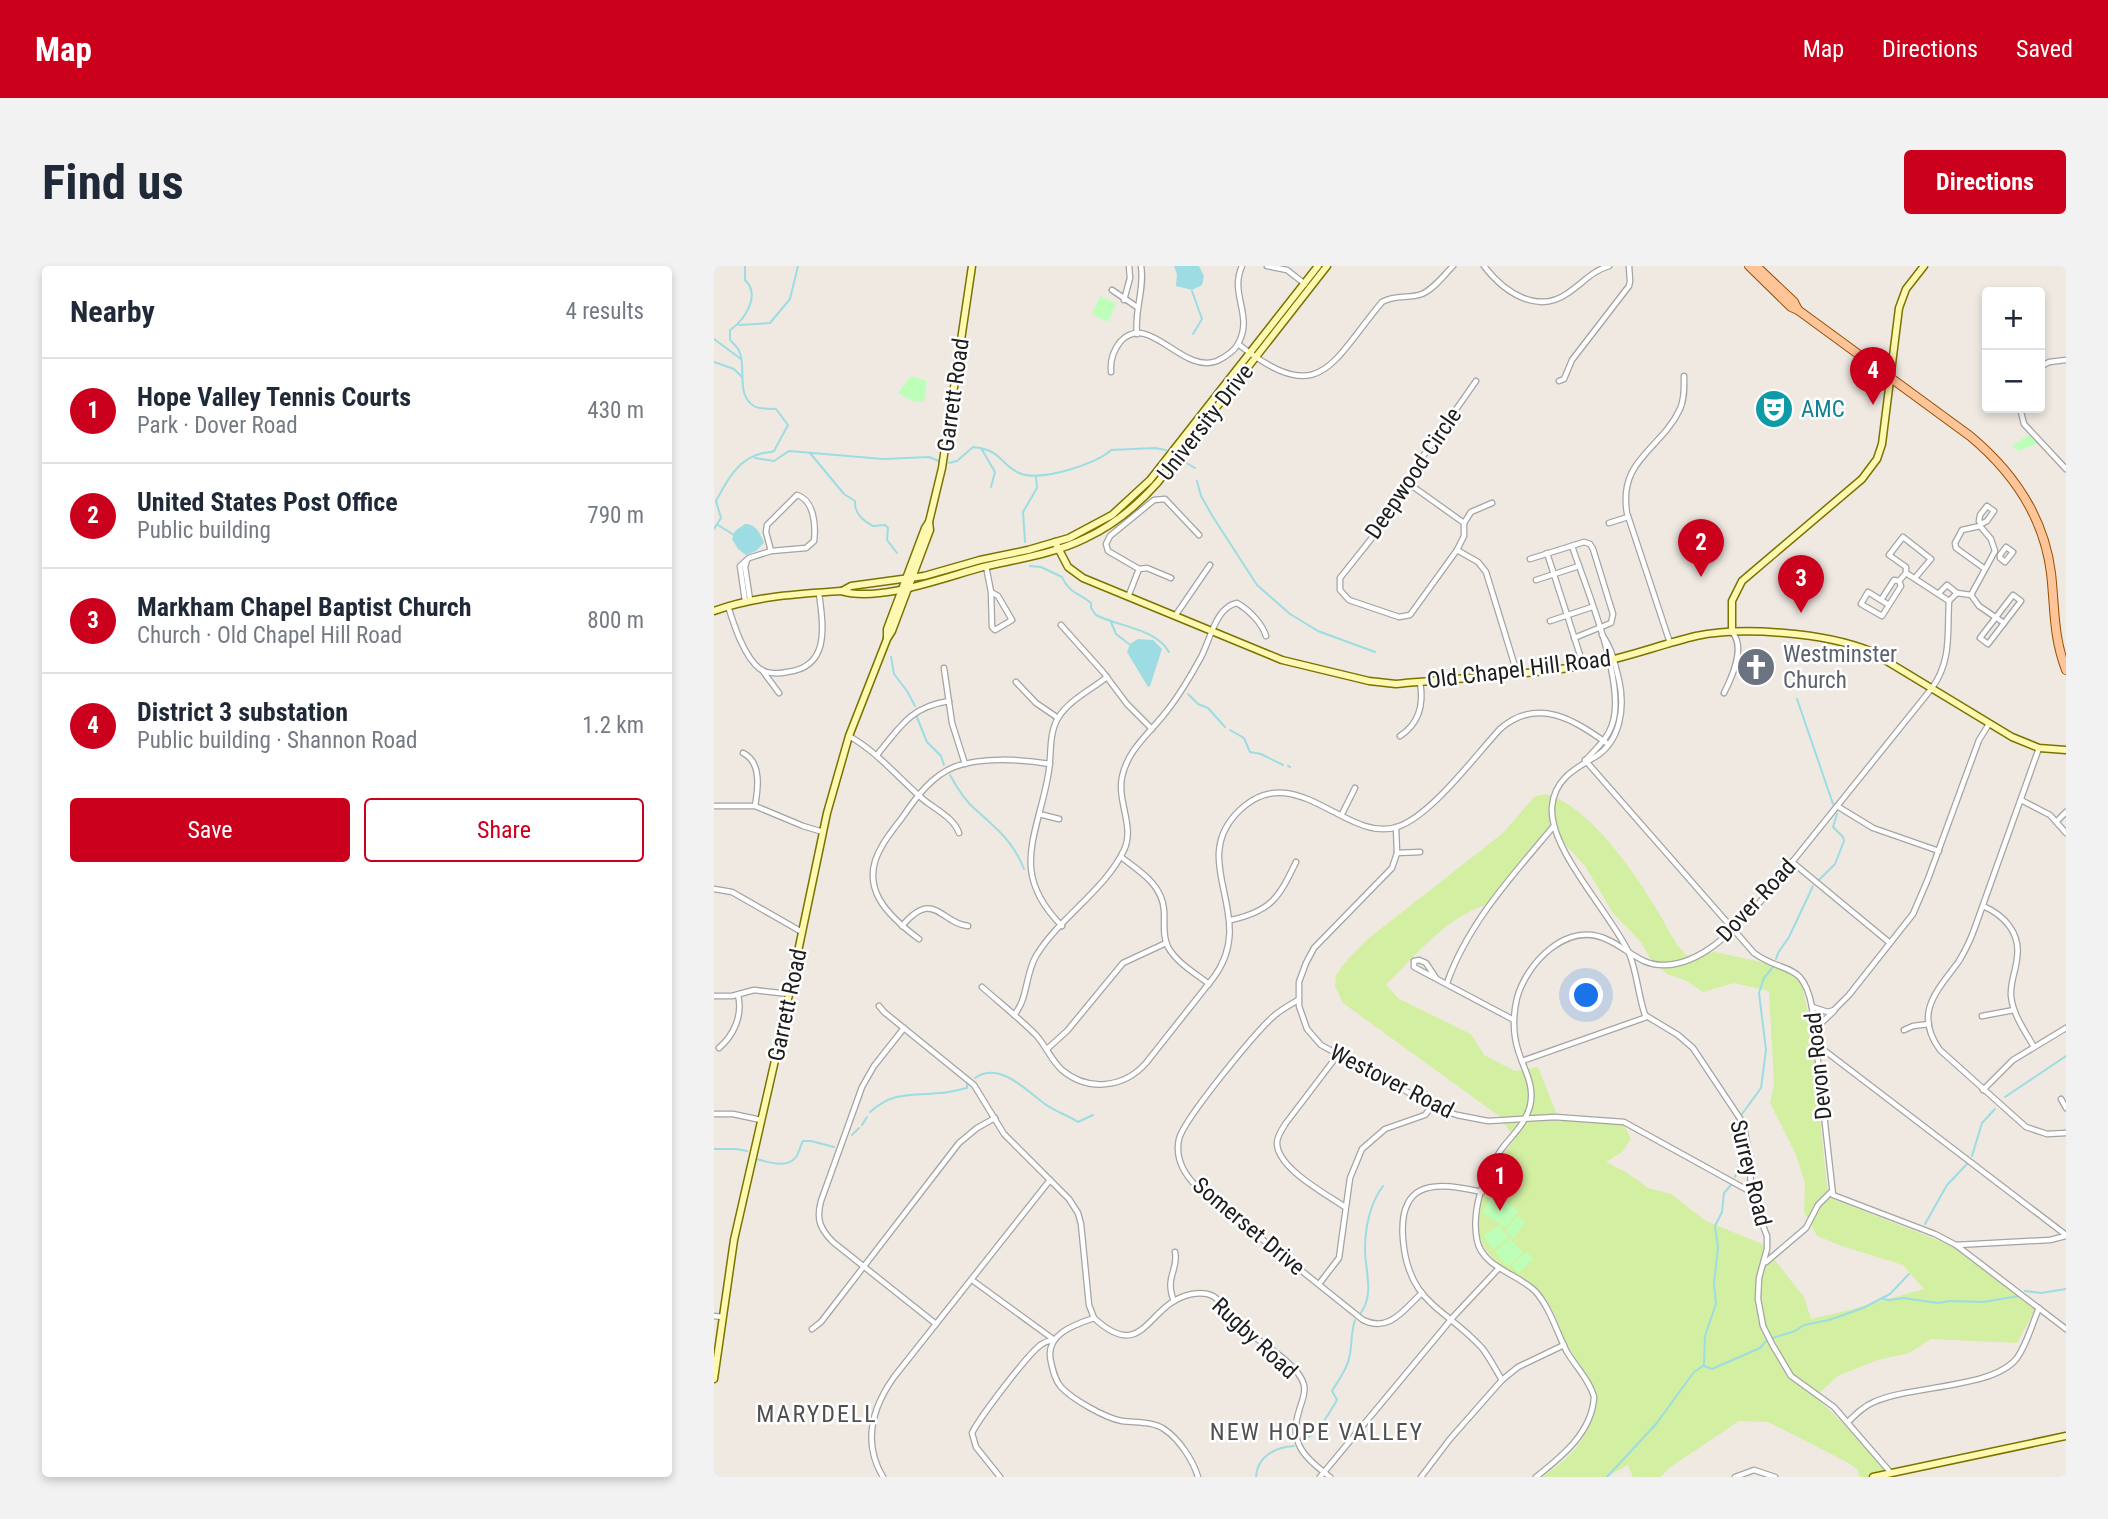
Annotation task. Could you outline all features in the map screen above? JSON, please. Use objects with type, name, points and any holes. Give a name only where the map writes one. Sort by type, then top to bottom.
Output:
[{"type":"main road","points":[[1749,266],[1791,307],[1890,377],[1987,451],[2022,493],[2040,529],[2046,550],[2054,628],[2066,670]]},
{"type":"main road","points":[[1756,266],[1794,302],[1798,310]]},
{"type":"street","name":"Garrett Road","points":[[714,1379],[718,1319],[733,1240],[836,779],[849,736],[930,530],[929,523],[945,453],[972,266]]},
{"type":"street","points":[[1124,300],[1130,278],[1129,266]]},
{"type":"street","points":[[1137,334],[1141,266]]},
{"type":"street","points":[[1111,372],[1111,358],[1115,350],[1122,340],[1137,334],[1157,338],[1181,356],[1199,363],[1220,360],[1229,354],[1238,344],[1245,323],[1237,287],[1242,266]]},
{"type":"street","points":[[1267,266],[1287,270],[1304,284]]},
{"type":"street","name":"University Drive","points":[[1253,355],[1318,266]]},
{"type":"street","name":"University Drive","points":[[1057,545],[1097,525],[1122,508],[1142,489],[1327,266]]},
{"type":"street","points":[[1238,344],[1272,368],[1306,375],[1322,371],[1338,358],[1382,302],[1392,297],[1423,293],[1453,266]]},
{"type":"street","points":[[1486,266],[1508,290],[1524,300],[1547,302],[1563,296],[1590,275],[1609,266]]},
{"type":"street","points":[[1559,381],[1564,379],[1572,360],[1629,286],[1629,266]]},
{"type":"street","points":[[1724,693],[1737,654],[1736,635],[1732,632],[1732,601],[1742,582],[1797,532],[1850,490],[1873,465],[1884,438],[1901,302],[1910,283],[1924,266]]},
{"type":"street","points":[[1112,290],[1137,307]]},
{"type":"street","points":[[2045,364],[2066,360]]},
{"type":"street","points":[[1670,643],[1624,499],[1627,481],[1635,467],[1680,409],[1684,394],[1684,376]]},
{"type":"street","name":"Deepwood Circle","points":[[1464,523],[1464,536],[1457,550],[1408,616],[1389,614],[1343,596],[1339,587],[1340,578],[1391,514],[1419,462],[1476,380]]},
{"type":"street","points":[[2021,413],[2024,424],[2066,469]]},
{"type":"street","points":[[1408,483],[1464,523],[1474,510],[1492,503]]},
{"type":"street","points":[[748,601],[745,567],[747,560],[771,551],[806,548],[814,541],[810,506],[802,496],[793,496],[767,525],[771,551]]},
{"type":"street","points":[[1171,578],[1147,568],[1139,569],[1108,551],[1106,544],[1110,536],[1160,497],[1199,535]]},
{"type":"street","points":[[1609,523],[1628,517]]},
{"type":"street","points":[[1971,595],[1985,569],[1997,554],[1994,544],[1980,525],[1962,530],[1955,543],[1960,551],[1985,569]]},
{"type":"street","points":[[1899,581],[1906,573],[1905,565],[1889,555],[1903,537],[1931,559],[1915,578]]},
{"type":"street","points":[[1530,559],[1584,542],[1590,544],[1613,614],[1611,623],[1574,638]]},
{"type":"street","points":[[841,591],[851,594],[906,588],[1057,545]]},
{"type":"street","points":[[714,611],[748,601],[841,591],[851,586],[909,579],[1057,545]]},
{"type":"street","name":"Old Chapel Hill Road","points":[[1057,545],[1068,567],[1076,574],[1128,597],[1270,656],[1385,684],[1574,667],[1611,660],[1696,636],[1732,632],[1818,638],[1849,643],[1871,651],[2012,737],[2039,748],[2066,750]]},
{"type":"street","points":[[1522,1062],[1647,1017],[1629,954],[1562,846],[1553,826],[1554,799],[1566,776],[1606,743],[1616,707],[1611,660],[1572,546]]},
{"type":"street","points":[[1457,550],[1478,562],[1486,572],[1517,673]]},
{"type":"street","points":[[1547,553],[1580,655]]},
{"type":"street","points":[[1175,616],[1210,565]]},
{"type":"street","points":[[986,566],[993,629],[1000,628],[1012,620],[998,596],[991,592]]},
{"type":"street","points":[[1536,580],[1579,566]]},
{"type":"street","points":[[1128,597],[1139,569]]},
{"type":"street","points":[[1906,573],[1949,601],[1957,593]]},
{"type":"street","points":[[1881,600],[1894,580],[1899,581]]},
{"type":"street","points":[[1889,605],[1868,592],[1861,604],[1882,616],[1889,605],[1901,586],[1899,581]]},
{"type":"street","points":[[1940,593],[1947,585],[1957,593],[1971,595],[1979,606],[2004,623]]},
{"type":"street","points":[[761,670],[768,673],[792,672],[802,668],[816,656],[822,643],[820,593]]},
{"type":"street","points":[[2013,596],[2021,601],[2004,623],[1988,644],[1980,638],[2013,596]]},
{"type":"street","name":"Dover Road","points":[[1526,1118],[1531,1103],[1531,1088],[1517,1046],[1514,1020],[1517,1000],[1526,977],[1538,960],[1559,943],[1575,937],[1594,936],[1609,940],[1643,961],[1660,965],[1681,963],[1701,954],[1732,930],[1760,902],[1933,688],[1941,675],[1947,656],[1949,601]]},
{"type":"street","points":[[1014,1016],[1021,1003],[1032,962],[1121,856],[1128,836],[1121,797],[1122,776],[1130,754],[1170,707],[1191,675],[1228,606],[1237,603],[1257,621],[1266,636]]},
{"type":"street","points":[[991,610],[1002,605]]},
{"type":"street","points":[[728,606],[744,647],[779,694]]},
{"type":"street","points":[[1550,621],[1592,607]]},
{"type":"street","points":[[1061,625],[1127,704],[1152,729]]},
{"type":"street","points":[[944,668],[955,734],[965,764]]},
{"type":"street","points":[[1062,926],[1042,904],[1031,877],[1031,846],[1050,764],[1052,734],[1058,718],[1071,703],[1107,677]]},
{"type":"street","points":[[1400,736],[1413,725],[1420,712],[1420,681]]},
{"type":"street","points":[[1016,682],[1036,703],[1058,718]]},
{"type":"street","points":[[877,755],[913,713],[928,705],[949,701]]},
{"type":"street","points":[[982,987],[1034,1033],[1061,1069],[1082,1082],[1103,1085],[1124,1080],[1146,1063],[1219,971],[1230,940],[1231,920],[1218,865],[1218,853],[1225,830],[1240,810],[1256,800],[1284,793],[1307,798],[1371,828],[1395,827],[1426,811],[1500,729],[1513,719],[1537,714],[1560,716],[1606,743]]},
{"type":"street","points":[[1814,1030],[1834,1010],[1913,914],[1979,740],[1989,724]]},
{"type":"street","points":[[849,736],[877,755],[919,795],[955,824],[959,833]]},
{"type":"street","points":[[2039,748],[2002,861],[1962,955],[1934,995],[1929,1010],[1929,1024],[1933,1039],[1940,1050],[2031,1129],[2047,1134],[2066,1133]]},
{"type":"street","points":[[743,753],[752,760],[756,772],[758,787],[755,806]]},
{"type":"street","name":"Devon Road","points":[[1585,760],[1757,956],[1787,967],[1799,975],[1808,989],[1831,1192]]},
{"type":"street","points":[[919,939],[902,926],[880,902],[874,874],[882,845],[919,795],[940,774],[965,764],[1022,761],[1050,764]]},
{"type":"street","points":[[1342,814],[1354,788]]},
{"type":"street","points":[[2021,800],[2042,810],[2057,821],[2066,833]]},
{"type":"street","points":[[714,806],[755,806],[823,832]]},
{"type":"street","points":[[1837,806],[1862,823],[1939,851]]},
{"type":"street","points":[[2057,821],[2066,812]]},
{"type":"street","points":[[1039,814],[1059,819]]},
{"type":"street","points":[[1447,983],[1456,957],[1471,930],[1553,826]]},
{"type":"street","points":[[1298,1000],[1300,977],[1309,955],[1387,874],[1395,862],[1395,827]]},
{"type":"street","points":[[1397,853],[1420,852]]},
{"type":"street","points":[[1121,856],[1151,881],[1159,892],[1164,907],[1166,943],[1175,956],[1209,984]]},
{"type":"street","points":[[1231,920],[1254,914],[1275,901],[1296,862]]},
{"type":"street","points":[[1792,862],[1890,943]]},
{"type":"street","points":[[714,890],[732,892],[802,932]]},
{"type":"street","points":[[1983,906],[2002,917],[2016,941],[2017,959],[2011,986],[2014,1010],[2034,1047]]},
{"type":"street","points":[[902,926],[913,914],[934,909],[968,926]]},
{"type":"street","points":[[1047,1049],[1067,1031],[1123,963],[1166,943]]},
{"type":"street","points":[[1436,978],[1426,962],[1414,961],[1413,967],[1514,1020]]},
{"type":"street","points":[[714,996],[738,995],[754,990],[789,994]]},
{"type":"street","points":[[719,1048],[734,1029],[740,1005],[738,995]]},
{"type":"street","name":"Westover Road","points":[[1298,1000],[1310,1033],[1321,1045],[1337,1056],[1451,1114],[1480,1120],[1592,1118],[1624,1122],[1751,1192]]},
{"type":"street","name":"Somerset Drive","points":[[1298,1000],[1276,1014],[1258,1032],[1188,1120],[1180,1136],[1178,1154],[1185,1171],[1197,1187],[1360,1318],[1377,1325],[1395,1319],[1422,1293]]},
{"type":"street","points":[[879,1006],[970,1080],[1016,1148],[1069,1199],[1078,1213],[1089,1305],[1094,1318],[1112,1332],[1130,1336],[1141,1332],[1174,1301],[1169,1286],[1177,1258],[1175,1252]]},
{"type":"street","points":[[1812,1007],[1828,1012],[1834,1010]]},
{"type":"street","points":[[1982,1016],[2014,1010]]},
{"type":"street","name":"Surrey Road","points":[[1647,1017],[1678,1035],[1693,1048],[1741,1120],[1750,1157],[1751,1192],[1766,1233],[1768,1247],[1758,1284],[1761,1321],[1768,1338],[1795,1379],[1831,1404],[1891,1473]]},
{"type":"street","points":[[1905,1030],[1929,1024]]},
{"type":"street","points":[[1983,1090],[2007,1065],[2066,1027]]},
{"type":"street","points":[[904,1028],[874,1066],[862,1087],[819,1209],[819,1224],[824,1233],[936,1324]]},
{"type":"street","points":[[1816,1044],[2066,1236]]},
{"type":"street","points":[[1337,1056],[1286,1123],[1277,1143],[1284,1162],[1345,1207]]},
{"type":"street","points":[[2061,1099],[2066,1108]]},
{"type":"street","points":[[1319,1284],[1339,1258],[1352,1172],[1362,1149],[1380,1132],[1401,1121],[1425,1115],[1433,1105]]},
{"type":"street","points":[[714,1114],[733,1114],[761,1120]]},
{"type":"street","points":[[812,1329],[821,1322],[959,1143],[995,1118]]},
{"type":"street","points":[[1526,1118],[1495,1159],[1476,1214],[1477,1241],[1486,1257],[1535,1292],[1591,1389],[1594,1402],[1584,1426],[1569,1449],[1536,1477]]},
{"type":"street","points":[[883,1477],[872,1446],[874,1414],[889,1384],[1050,1180]]},
{"type":"street","points":[[1482,1192],[1434,1186],[1421,1190],[1408,1201],[1403,1222],[1403,1245],[1410,1271],[1422,1293],[1481,1348],[1502,1380]]},
{"type":"street","points":[[1765,1262],[1806,1228],[1818,1205],[1831,1192],[1839,1198],[1935,1234],[1956,1245],[2066,1329]]},
{"type":"street","points":[[1956,1245],[2050,1240],[2066,1236]]},
{"type":"street","points":[[1768,1247],[1774,1251],[1781,1250]]},
{"type":"street","points":[[1320,1477],[1450,1321],[1499,1268]]},
{"type":"street","points":[[972,1280],[1054,1339]]},
{"type":"street","name":"Rugby Road","points":[[1174,1301],[1195,1293],[1212,1296],[1241,1326],[1298,1373],[1304,1384],[1304,1392],[1294,1436],[1301,1449],[1330,1477]]},
{"type":"street","points":[[1848,1422],[1875,1401],[1987,1377],[2006,1368],[2019,1354],[2039,1308]]},
{"type":"street","points":[[1000,1477],[976,1447],[972,1433],[980,1419],[1040,1345],[1075,1325],[1094,1318]]},
{"type":"street","points":[[1054,1339],[1049,1356],[1056,1379],[1064,1390],[1109,1418],[1162,1428],[1187,1455],[1198,1477]]},
{"type":"street","points":[[1421,1477],[1502,1380],[1518,1367],[1564,1345]]},
{"type":"street","points":[[1873,1477],[2066,1436]]},
{"type":"street","points":[[1735,1477],[1754,1469],[1775,1477]]},
{"type":"street","points":[[1909,1469],[1912,1477]]},
{"type":"green space","points":[[1100,296],[1116,303],[1108,322],[1092,314]]},
{"type":"green space","points":[[911,376],[927,381],[924,402],[913,401],[898,393]]},
{"type":"green space","points":[[2030,434],[2039,443],[2019,451],[2012,446]]},
{"type":"green space","points":[[1545,794],[1561,800],[1592,824],[1634,874],[1686,955],[1715,952],[1779,966],[1793,973],[1802,984],[1811,1029],[1828,1197],[1953,1246],[2035,1310],[2017,1343],[1931,1339],[1909,1353],[1877,1360],[1838,1376],[1820,1392],[1821,1402],[1891,1477],[1860,1477],[1857,1469],[1847,1462],[1768,1422],[1739,1421],[1660,1477],[1633,1477],[1628,1465],[1606,1477],[1542,1477],[1564,1461],[1579,1443],[1592,1421],[1597,1397],[1594,1386],[1571,1350],[1546,1299],[1535,1288],[1496,1261],[1482,1242],[1479,1228],[1484,1196],[1498,1164],[1515,1139],[1499,1116],[1343,1003],[1335,986],[1336,975],[1369,938],[1503,833],[1534,797]],"holes":[[[1549,827],[1585,866],[1613,913],[1641,942],[1650,958],[1667,974],[1685,980],[1703,992],[1734,983],[1769,991],[1774,1084],[1770,1103],[1796,1155],[1805,1183],[1804,1212],[1817,1236],[1903,1265],[1924,1289],[1811,1319],[1804,1297],[1762,1244],[1706,1221],[1671,1194],[1648,1188],[1606,1162],[1622,1152],[1631,1139],[1624,1125],[1559,1120],[1538,1067],[1515,1071],[1484,1055],[1471,1034],[1399,999],[1386,985],[1444,928],[1486,905]]]},
{"type":"green space","points":[[1494,1194],[1518,1211],[1506,1228],[1482,1212]]},
{"type":"green space","points":[[1517,1216],[1525,1221],[1514,1238],[1507,1230]]},
{"type":"green space","points":[[1499,1225],[1509,1238],[1493,1249],[1483,1236]]},
{"type":"green space","points":[[1510,1239],[1523,1253],[1508,1266],[1495,1252]]},
{"type":"green space","points":[[1527,1252],[1533,1259],[1518,1273],[1512,1265]]},
{"type":"water","points":[[1174,266],[1199,266],[1204,276],[1202,285],[1192,290],[1176,286],[1177,274]]},
{"type":"water","points":[[745,524],[755,527],[764,543],[756,551],[746,555],[732,539],[735,531]]},
{"type":"water","points":[[1138,639],[1153,640],[1162,649],[1148,687],[1127,652],[1130,644]]},
{"type":"waterway","points":[[714,529],[721,518],[716,501],[729,479],[747,460],[774,451],[788,425],[776,409],[754,406],[748,401],[743,389],[742,359],[737,347],[730,340],[730,330],[746,314],[751,300],[750,286],[745,280],[745,266]]},
{"type":"waterway","points":[[739,325],[770,323],[790,299],[798,266]]},
{"type":"waterway","points":[[1192,291],[1202,319],[1193,334]]},
{"type":"waterway","points":[[714,339],[741,359]]},
{"type":"waterway","points":[[714,362],[734,369],[742,377]]},
{"type":"waterway","points":[[949,463],[957,461],[973,447],[990,451],[1019,473],[1039,475],[1080,466],[1104,456],[1111,450],[1166,450]]},
{"type":"waterway","points":[[981,448],[995,472],[991,487]]},
{"type":"waterway","points":[[755,458],[774,461],[789,451],[883,459],[929,457],[939,461]]},
{"type":"waterway","points":[[810,453],[844,494],[855,501],[856,510],[863,519],[873,526],[885,525],[888,528],[887,540],[897,553]]},
{"type":"waterway","points":[[1183,461],[1195,468]]},
{"type":"waterway","points":[[1025,542],[1023,512],[1037,488],[1036,477]]},
{"type":"waterway","points":[[1197,481],[1201,496],[1213,517],[1257,585],[1290,614],[1318,631],[1375,652]]},
{"type":"waterway","points":[[718,525],[734,535]]},
{"type":"waterway","points":[[1030,566],[1041,567],[1062,577],[1071,589],[1091,603],[1096,615],[1146,633],[1163,644],[1169,652]]},
{"type":"waterway","points":[[1111,622],[1116,634],[1129,644]]},
{"type":"waterway","points":[[891,657],[894,674],[915,706]]},
{"type":"waterway","points":[[1188,694],[1198,704],[1208,708],[1225,727]]},
{"type":"waterway","points":[[1797,699],[1833,804]]},
{"type":"waterway","points":[[916,715],[927,742],[941,756],[944,765]]},
{"type":"waterway","points":[[1230,730],[1244,738],[1250,752],[1261,754],[1283,765]]},
{"type":"waterway","points":[[950,775],[968,803],[1010,843],[1024,869]]},
{"type":"waterway","points":[[1819,880],[1835,864],[1844,841],[1833,827],[1837,814]]},
{"type":"waterway","points":[[1776,959],[1813,886]]},
{"type":"waterway","points":[[1742,1114],[1761,1088],[1766,1050],[1759,993],[1764,978],[1773,967]]},
{"type":"waterway","points":[[2005,1097],[2066,1056]]},
{"type":"waterway","points":[[975,1078],[995,1073],[1014,1080],[1048,1106],[1078,1122],[1093,1115]]},
{"type":"waterway","points":[[870,1112],[895,1098],[950,1092],[967,1088],[967,1083]]},
{"type":"waterway","points":[[1972,1156],[1982,1123],[1995,1109]]},
{"type":"waterway","points":[[862,1125],[867,1117]]},
{"type":"waterway","points":[[1735,1177],[1742,1151],[1736,1118]]},
{"type":"waterway","points":[[852,1135],[859,1128]]},
{"type":"waterway","points":[[757,1159],[777,1164],[788,1163],[796,1157],[803,1141],[834,1147]]},
{"type":"waterway","points":[[714,1149],[747,1151]]},
{"type":"waterway","points":[[1925,1224],[1947,1185],[1967,1164]]},
{"type":"waterway","points":[[1704,1365],[1705,1336],[1716,1304],[1714,1283],[1718,1248],[1715,1226],[1722,1212],[1724,1193],[1731,1185]]},
{"type":"waterway","points":[[1360,1314],[1365,1307],[1368,1291],[1365,1249],[1367,1224],[1383,1186]]},
{"type":"waterway","points":[[1773,1338],[1804,1325],[1829,1320],[1863,1308],[1890,1294],[1909,1274]]},
{"type":"waterway","points":[[2025,1291],[2041,1293],[2066,1289]]},
{"type":"waterway","points":[[1883,1299],[1903,1298],[1938,1303],[1983,1302],[2019,1296]]},
{"type":"waterway","points":[[1302,1441],[1318,1429],[1337,1400],[1332,1391],[1349,1359],[1355,1320]]},
{"type":"waterway","points":[[1704,1366],[1712,1369],[1760,1348],[1766,1341]]},
{"type":"waterway","points":[[1607,1477],[1656,1424],[1694,1372],[1703,1366]]},
{"type":"waterway","points":[[1256,1477],[1264,1458],[1281,1448],[1294,1446]]},
{"type":"place","name":"District 3 substation","points":[[1873,405]]},
{"type":"place","name":"AMC","points":[[1774,409]]},
{"type":"place","name":"United States Post Office","points":[[1701,577]]},
{"type":"place","name":"Markham Chapel Baptist Church","points":[[1801,613]]},
{"type":"place","name":"Westminster Church","points":[[1756,667]]},
{"type":"place","name":"Hope Valley Tennis Courts","points":[[1500,1211]]},
{"type":"district","name":"MARYDELL","points":[[817,1414]]},
{"type":"district","name":"NEW HOPE VALLEY","points":[[1317,1432]]}]
